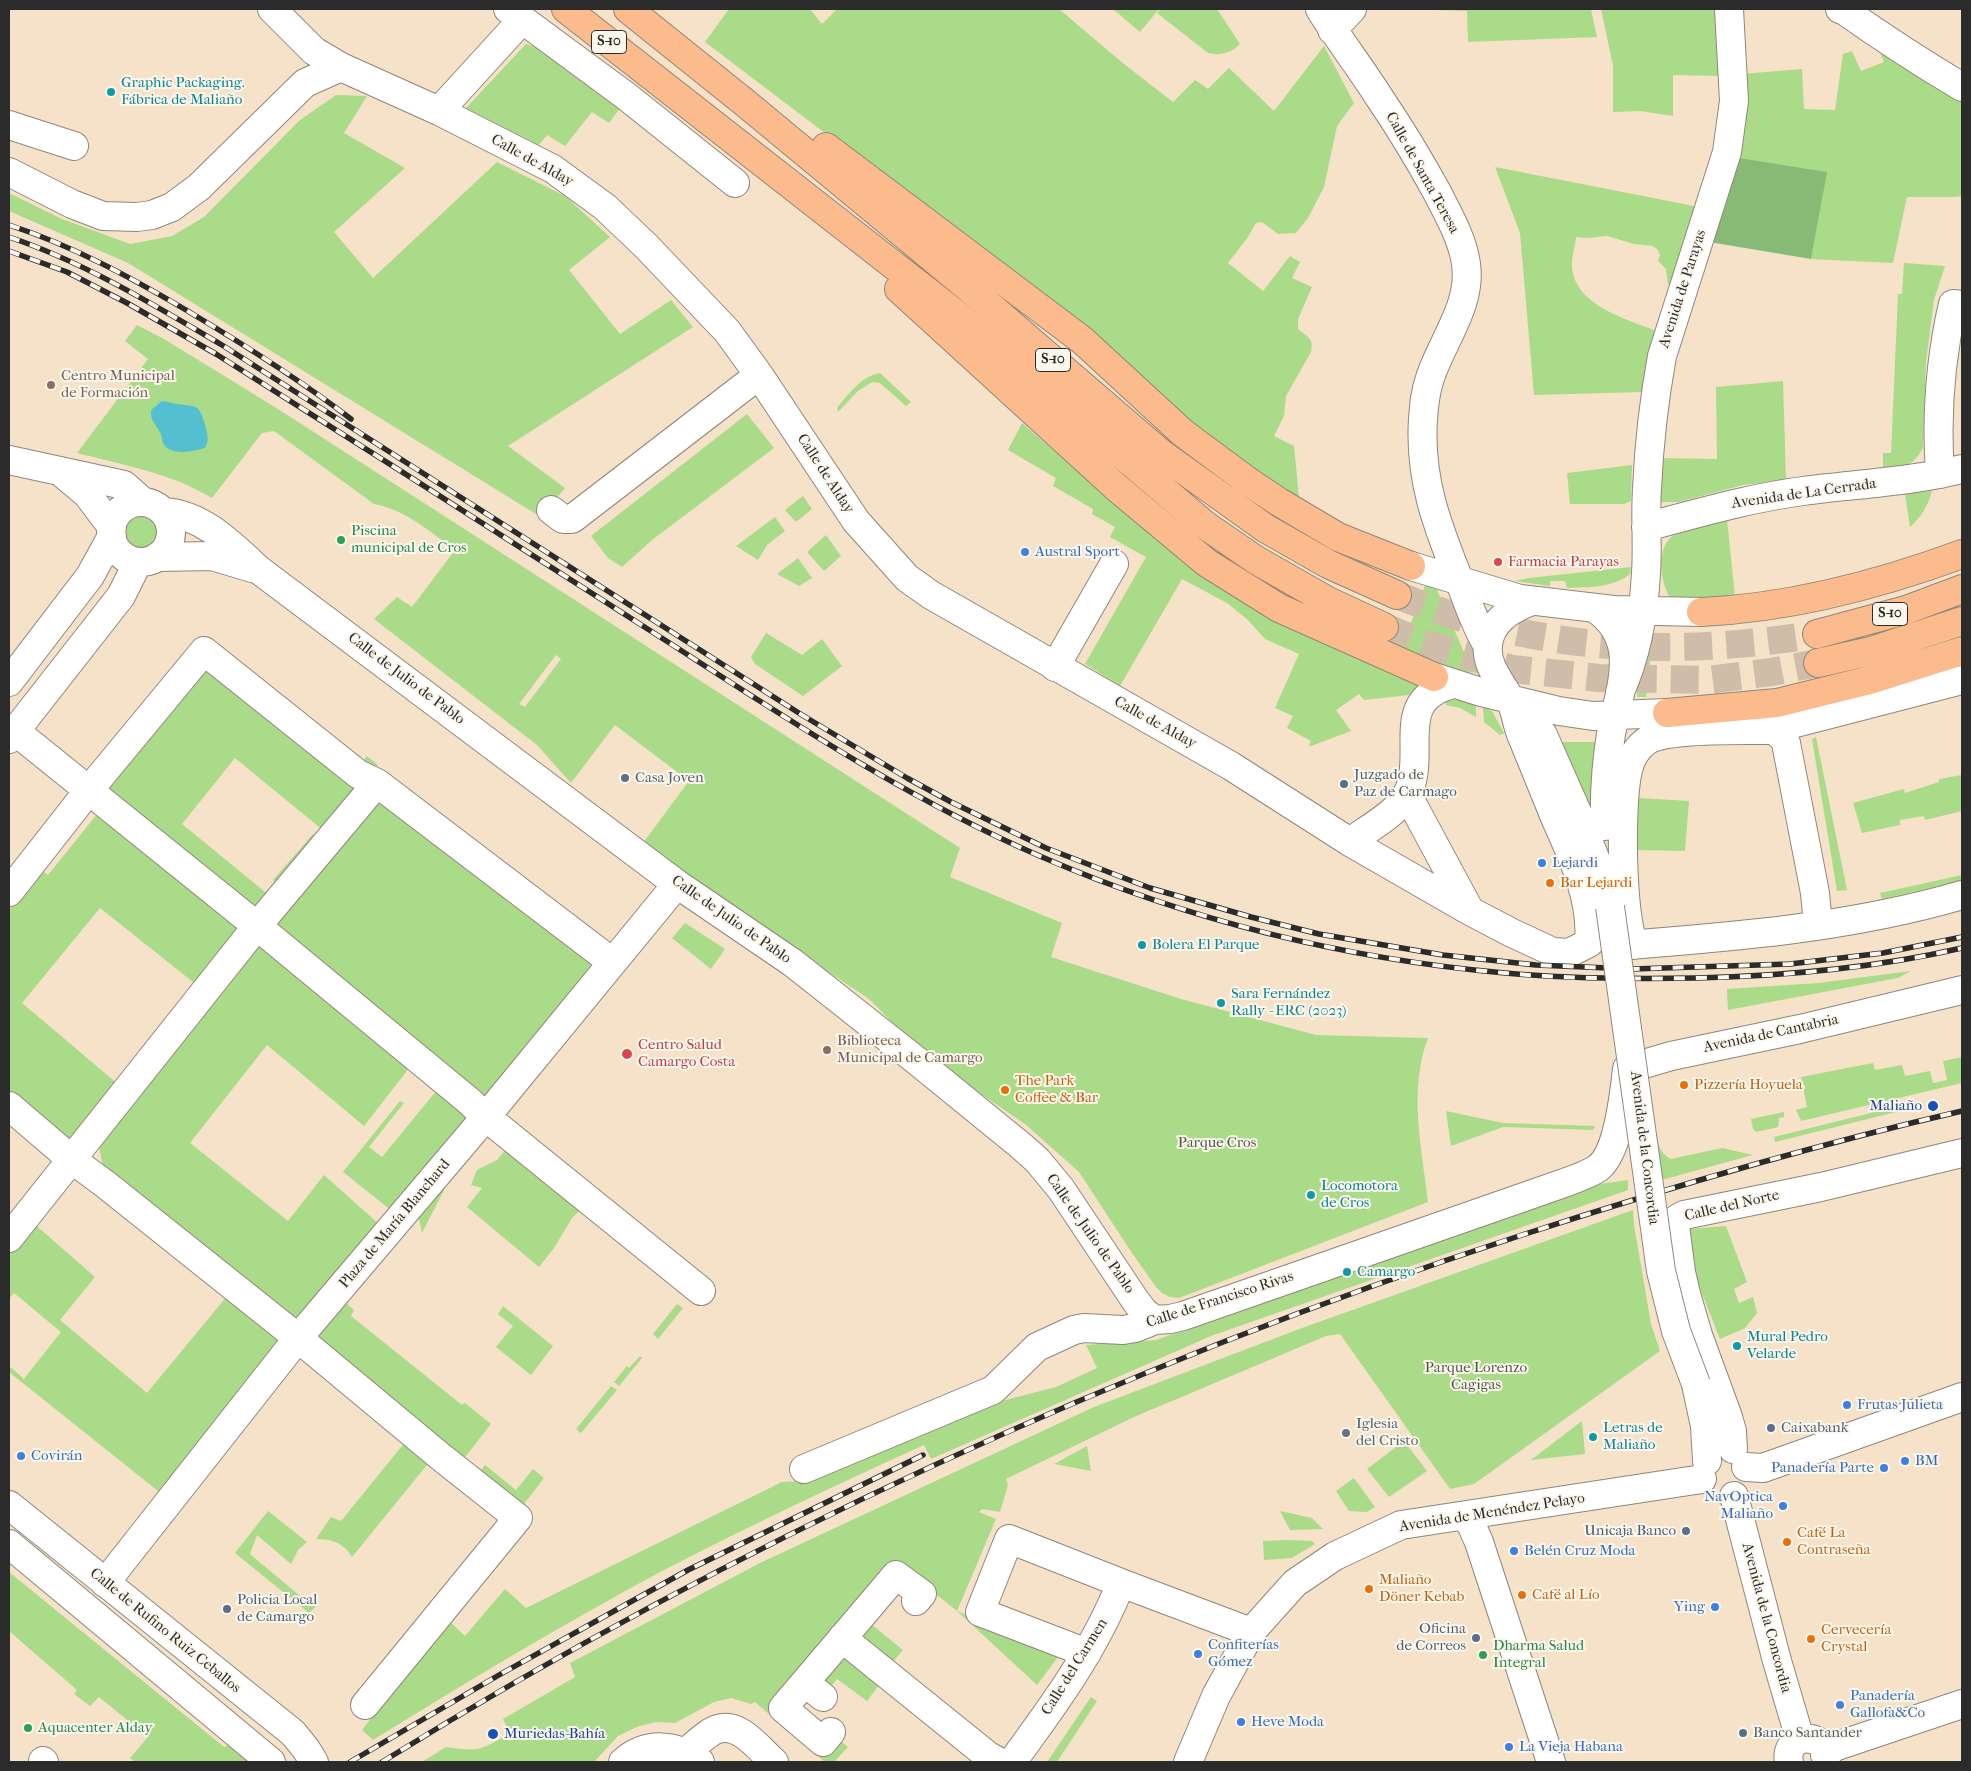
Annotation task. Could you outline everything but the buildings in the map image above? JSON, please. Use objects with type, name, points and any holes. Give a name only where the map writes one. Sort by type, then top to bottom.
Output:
[{"type":"highway","name":"S-10","points":[[566,9],[956,314],[1205,524],[1256,560],[1328,601],[1384,627]]},
{"type":"highway","name":"S-10","points":[[628,9],[744,102],[976,294],[1163,455],[1265,528],[1328,564],[1397,595]]},
{"type":"highway","points":[[744,102],[782,118],[815,138],[1082,340],[1183,433],[1249,482],[1338,537],[1400,562]]},
{"type":"highway","points":[[808,197],[916,306],[1117,488],[1207,563],[1279,608],[1444,681]]},
{"type":"highway","points":[[1701,612],[1770,606],[1830,595],[1892,578],[1962,554]]},
{"type":"highway","name":"S-10","points":[[1817,634],[1906,610],[1962,588]]},
{"type":"highway","name":"S-10","points":[[1818,663],[1871,651],[1962,621]]},
{"type":"highway","points":[[1667,713],[1777,703],[1870,680],[1962,651]]},
{"type":"street","name":"Calle de Alday","points":[[272,9],[314,51],[341,67],[439,111],[553,169],[605,207],[646,246],[726,331],[759,375],[856,521],[907,578],[954,610],[1231,766],[1350,842],[1470,912],[1512,934],[1553,952],[1569,953],[1589,943]]},
{"type":"street","points":[[1326,19],[1352,9]]},
{"type":"street","name":"Avenida de Parayas","points":[[1617,704],[1629,668],[1642,611],[1646,573],[1649,458],[1662,356],[1727,152],[1734,101],[1729,9]]},
{"type":"street","points":[[1844,9],[1883,38],[1962,87]]},
{"type":"street","points":[[439,111],[515,14],[626,96],[735,184]]},
{"type":"street","name":"Calle de Santa Teresa","points":[[1326,19],[1378,95],[1432,184],[1461,244],[1466,264],[1467,281],[1464,298],[1430,377],[1425,399],[1423,453],[1425,479],[1438,523],[1478,629],[1488,646]]},
{"type":"street","points":[[9,172],[72,204],[103,216],[137,217],[152,215],[172,207],[199,187],[305,84],[341,67]]},
{"type":"street","points":[[9,125],[74,146]]},
{"type":"street","points":[[1951,472],[1938,423],[1945,340],[1953,304],[1962,305]]},
{"type":"street","points":[[551,510],[563,519],[572,519],[759,375]]},
{"type":"street","name":"Calle de Julio de Pablo","points":[[9,460],[124,486],[153,507],[177,513],[219,534],[258,570],[677,884],[792,963],[917,1060],[1037,1160],[1061,1188],[1135,1300],[1144,1312],[1155,1320]]},
{"type":"street","name":"Calle de Julio de Pablo","points":[[61,472],[87,494],[112,531]]},
{"type":"street","name":"Avenida de La Cerrada","points":[[1646,527],[1747,500],[1804,491],[1908,480],[1951,472]]},
{"type":"street","points":[[9,682],[90,576],[119,512],[134,503],[153,507],[169,522],[171,531],[165,550],[148,559],[12,735],[89,790],[257,926],[486,1117],[701,1291]]},
{"type":"street","points":[[1400,562],[1426,548],[1432,540],[1438,523]]},
{"type":"street","points":[[112,531],[115,545],[120,553],[129,559],[148,559]]},
{"type":"street","name":"Calle de Julio de Pablo","points":[[148,559],[212,556],[258,570]]},
{"type":"street","points":[[1400,562],[1460,582],[1532,601],[1588,608],[1701,612]]},
{"type":"street","points":[[1055,667],[1114,564]]},
{"type":"street","points":[[1588,608],[1630,592],[1641,583],[1646,573]]},
{"type":"street","points":[[1532,601],[1519,605],[1505,616],[1490,636],[1488,646],[1493,669],[1520,702],[1521,736],[1581,883],[1588,910],[1589,943],[1599,948],[1781,932],[1922,907],[1962,895]]},
{"type":"street","points":[[1588,608],[1609,620],[1620,639],[1623,650],[1623,665],[1617,704]]},
{"type":"street","points":[[9,892],[89,790],[204,651],[358,774],[377,783],[612,962]]},
{"type":"street","points":[[1778,732],[1792,724],[1962,680]]},
{"type":"street","points":[[1350,842],[1381,821],[1407,794],[1414,765],[1416,724],[1420,706],[1432,693],[1440,688],[1444,681],[1520,702],[1577,714],[1617,704],[1667,713]]},
{"type":"street","name":"Avenida de la Concordia","points":[[1520,702],[1543,735],[1578,812],[1597,862],[1610,908]]},
{"type":"street","name":"Avenida de la Concordia","points":[[1617,704],[1606,763],[1604,801],[1610,908],[1661,1271],[1676,1331],[1696,1384],[1707,1439],[1705,1470]]},
{"type":"street","points":[[1634,945],[1630,937],[1627,915],[1623,808],[1628,769],[1637,750],[1648,740],[1660,735],[1721,731],[1770,730],[1778,732],[1786,743],[1816,893],[1818,925]]},
{"type":"street","points":[[9,1238],[257,926],[377,783]]},
{"type":"street","points":[[1407,794],[1470,912]]},
{"type":"street","name":"Plaza de María Blanchard","points":[[80,1603],[102,1581],[298,1338],[486,1117],[677,884]]},
{"type":"street","name":"Avenida de Cantabria","points":[[1620,1116],[1627,1069],[1652,1060],[1962,990]]},
{"type":"street","points":[[9,1106],[71,1159],[298,1338],[441,1457],[518,1518],[365,1706]]},
{"type":"street","name":"Calle de Francisco Rivas","points":[[804,1469],[992,1390],[1037,1347],[1074,1330],[1084,1328],[1123,1330],[1135,1328],[1155,1320],[1183,1316],[1544,1190],[1586,1173],[1599,1167],[1611,1148],[1620,1116]]},
{"type":"street","name":"Calle del Norte","points":[[1739,1457],[1728,1417],[1698,1335],[1680,1272],[1674,1226],[1677,1219],[1684,1214],[1961,1157]]},
{"type":"street","name":"Avenida de la Concordia","points":[[1696,1384],[1739,1457]]},
{"type":"street","points":[[1739,1457],[1747,1481],[1740,1492],[1734,1496],[1728,1498],[1715,1495],[1706,1487],[1705,1470],[1718,1453],[1725,1452],[1739,1457],[1763,1468],[1962,1397]]},
{"type":"street","name":"Avenida de Menéndez Pelayo","points":[[1188,1762],[1216,1696],[1251,1632],[1295,1584],[1335,1556],[1401,1525],[1463,1516],[1705,1470]]},
{"type":"street","name":"Avenida de la Concordia","points":[[1734,1496],[1777,1661],[1794,1751]]},
{"type":"street","name":"Calle de Rufino Ruiz Ceballos","points":[[9,1505],[293,1733],[310,1756]]},
{"type":"street","points":[[1463,1516],[1471,1524],[1479,1542],[1551,1762]]},
{"type":"street","points":[[1087,1653],[980,1612],[1009,1539],[1251,1632]]},
{"type":"street","points":[[9,1544],[263,1755],[276,1720]]},
{"type":"street","points":[[832,1732],[823,1742],[784,1708],[814,1690],[842,1638],[877,1606],[896,1575],[922,1594],[916,1601]]},
{"type":"street","name":"Calle del Carmen","points":[[1012,1762],[1072,1679],[1110,1612],[1122,1584]]},
{"type":"street","points":[[842,1638],[987,1755],[999,1762]]},
{"type":"street","points":[[1824,1758],[1834,1747],[1962,1704]]},
{"type":"street","points":[[623,1762],[638,1752],[657,1747],[693,1757],[717,1729],[732,1727],[744,1735],[774,1762]]},
{"type":"street","points":[[1794,1751],[1811,1738],[1820,1744],[1824,1758]]},
{"type":"green space","points":[[729,9],[810,9],[822,24],[837,9],[1059,9],[1124,64],[1173,102],[1195,80],[1208,89],[1229,68],[1274,111],[1324,46],[1354,103],[1337,126],[1324,187],[1308,218],[1296,233],[1278,234],[1262,222],[1256,223],[1228,263],[1263,291],[1290,256],[1300,262],[1292,278],[1312,287],[1298,319],[1298,329],[1311,341],[1311,352],[1286,396],[1284,416],[1274,436],[1294,446],[1299,498],[1246,466],[863,162],[705,42]]},
{"type":"green space","points":[[1113,9],[1159,9],[1140,32]]},
{"type":"green space","points":[[1161,9],[1217,9],[1240,44],[1233,50],[1225,53],[1208,53],[1157,13]]},
{"type":"green space","points":[[1435,9],[1591,9],[1597,37],[1468,42],[1467,11]]},
{"type":"green space","points":[[1601,9],[1717,9],[1720,76],[1673,75],[1673,116],[1640,111],[1613,112],[1613,66]]},
{"type":"green space","points":[[1875,41],[1962,98],[1962,196],[1907,197],[1893,263],[1811,259],[1826,172],[1734,157],[1741,74],[1802,69],[1804,109],[1835,110],[1843,54],[1852,51],[1861,71],[1884,62]]},
{"type":"green space","points":[[526,44],[553,53],[623,104],[609,123],[592,112],[565,146],[547,135],[539,145],[466,108]]},
{"type":"green space","points":[[336,95],[367,96],[344,133],[405,168],[334,232],[373,278],[497,162],[565,196],[610,237],[569,270],[620,334],[671,300],[693,327],[508,446],[565,488],[541,517],[128,263],[9,211],[9,193],[62,219],[130,244],[172,236],[204,217],[300,120]]},
{"type":"green space","points":[[1734,157],[1827,172],[1811,259],[1709,242]]},
{"type":"green space","points":[[1495,167],[1699,207],[1672,284],[1668,284],[1666,269],[1658,261],[1660,255],[1653,246],[1634,244],[1607,236],[1576,237],[1572,268],[1576,281],[1583,292],[1593,301],[1618,316],[1656,331],[1644,392],[1534,395],[1520,233]]},
{"type":"green space","points":[[1904,263],[1945,266],[1934,300],[1926,362],[1923,448],[1911,463],[1883,469],[1883,453],[1891,453],[1898,294],[1902,294]]},
{"type":"green space","name":"Parque Cros","points":[[137,325],[164,339],[278,409],[960,848],[950,877],[1062,923],[1051,957],[1181,999],[1316,1035],[1428,1038],[1419,1078],[1418,1120],[1428,1202],[1179,1298],[1170,1297],[1162,1293],[1132,1253],[1079,1172],[1025,1124],[927,1057],[869,999],[740,913],[643,843],[689,781],[615,725],[571,783],[537,745],[374,619],[397,597],[412,607],[455,550],[407,516],[374,504],[274,431],[262,433],[212,498],[196,489],[163,476],[77,453],[148,359],[125,341]],"holes":[[[556,655],[561,659],[525,707],[519,704]]]},
{"type":"green space","points":[[880,373],[911,402],[906,406],[880,383],[872,382],[858,391],[838,412],[837,408],[856,386],[867,378]]},
{"type":"green space","points":[[1783,381],[1786,480],[1743,485],[1679,502],[1658,502],[1660,458],[1717,459],[1716,387]]},
{"type":"green space","points":[[747,414],[774,448],[652,540],[622,567],[608,558],[591,536]]},
{"type":"green space","points":[[1022,423],[1163,545],[1254,610],[1328,646],[1427,686],[1409,695],[1364,700],[1359,694],[1336,710],[1351,731],[1311,746],[1309,745],[1311,741],[1287,728],[1293,716],[1275,708],[1299,654],[1265,639],[1248,620],[1227,603],[1182,579],[1120,686],[1085,664],[1146,557],[1110,537],[1115,527],[1092,514],[1093,509],[1053,486],[1056,478],[1008,450]]},
{"type":"green space","points":[[1632,465],[1631,501],[1624,504],[1570,504],[1567,473]]},
{"type":"green space","points":[[1932,491],[1924,511],[1910,527],[1905,494]]},
{"type":"green space","points":[[803,496],[812,509],[796,522],[785,510]]},
{"type":"green space","points":[[141,509],[153,513],[159,519],[163,531],[159,543],[153,549],[141,553],[129,549],[123,543],[119,531],[123,519],[129,513]]},
{"type":"green space","points":[[775,517],[785,531],[767,545],[758,560],[736,546]]},
{"type":"green space","points":[[1727,519],[1735,597],[1697,600],[1671,599],[1664,584],[1661,566],[1664,548],[1668,541],[1674,535]]},
{"type":"green space","points":[[826,535],[841,556],[824,571],[807,552]]},
{"type":"green space","points":[[798,558],[812,578],[799,586],[777,574]]},
{"type":"green space","points":[[1631,567],[1630,574],[1623,579],[1600,586],[1567,588],[1565,581],[1550,581],[1550,586],[1515,581],[1529,578]]},
{"type":"green space","points":[[1426,583],[1435,585],[1473,673],[1445,667],[1401,650]]},
{"type":"green space","points":[[1645,623],[1654,624],[1646,697],[1637,697]]},
{"type":"green space","points":[[766,633],[802,655],[822,639],[842,666],[803,696],[755,664],[751,657]]},
{"type":"green space","points":[[216,654],[356,770],[367,756],[378,765],[324,831],[235,758],[182,824],[270,896],[255,916],[102,793]]},
{"type":"green space","points":[[1457,694],[1476,703],[1476,717],[1460,708],[1446,705],[1444,698]]},
{"type":"green space","points":[[1483,706],[1492,711],[1504,733],[1500,735],[1484,722]]},
{"type":"green space","points":[[1816,737],[1847,890],[1837,891],[1812,739]]},
{"type":"green space","points":[[1556,742],[1597,742],[1594,820]]},
{"type":"green space","points":[[1962,775],[1962,811],[1925,820],[1924,816],[1900,820],[1900,825],[1862,833],[1853,803],[1904,789],[1905,793],[1939,782],[1939,779]]},
{"type":"green space","points":[[376,796],[596,962],[483,1101],[270,928]]},
{"type":"green space","points":[[1639,798],[1689,801],[1685,851],[1634,850]]},
{"type":"green space","points":[[98,813],[243,930],[198,986],[100,908],[22,1003],[119,1085],[71,1144],[9,1094],[9,910],[41,870],[48,875]]},
{"type":"green space","points":[[313,834],[318,838],[278,884],[273,880]]},
{"type":"green space","points":[[1962,875],[1962,881],[1882,899],[1880,893]]},
{"type":"green space","points":[[685,923],[725,949],[711,969],[672,938]]},
{"type":"green space","points":[[257,943],[410,1067],[364,1126],[267,1045],[190,1143],[288,1221],[324,1175],[380,1225],[298,1329],[104,1172],[98,1141]]},
{"type":"green space","points":[[1911,971],[1898,978],[1728,1010],[1727,989],[1818,983]]},
{"type":"green space","points":[[1962,1057],[1962,1083],[1801,1121],[1796,1110],[1807,1107],[1801,1077],[1873,1063],[1875,1070],[1902,1065],[1905,1076],[1930,1071],[1933,1083],[1947,1080],[1943,1061]]},
{"type":"green space","points":[[437,1090],[470,1115],[392,1211],[343,1172],[400,1101],[404,1103],[369,1147],[382,1157]]},
{"type":"green space","points":[[1895,1107],[1896,1112],[1775,1142],[1774,1137]]},
{"type":"green space","points":[[1446,1111],[1503,1123],[1595,1126],[1593,1130],[1503,1127],[1451,1146]]},
{"type":"green space","points":[[1784,1112],[1784,1117],[1779,1118],[1778,1127],[1756,1132],[1753,1129],[1751,1119]]},
{"type":"green space","points":[[1657,1137],[1661,1150],[1671,1159],[1722,1148],[1753,1155],[1659,1179]]},
{"type":"green space","points":[[507,1148],[583,1207],[572,1218],[554,1248],[539,1267],[467,1207],[482,1188],[471,1185],[477,1170],[497,1160]]},
{"type":"green space","points":[[461,1157],[422,1233],[417,1210]]},
{"type":"green space","points":[[1628,1180],[1628,1190],[1211,1336],[931,1459],[924,1445],[793,1506],[664,1570],[517,1653],[373,1740],[362,1730],[447,1619],[465,1636],[505,1589],[526,1608],[782,1482],[801,1481],[994,1403],[1056,1387],[1097,1368],[1086,1345],[1156,1340],[1599,1184]]},
{"type":"green space","name":"Parque Lorenzo Cagigas","points":[[1633,1210],[1651,1324],[1660,1351],[1474,1484],[1450,1489],[1340,1334],[1326,1336],[1134,1417],[1006,1479],[1008,1485],[1000,1512],[982,1509],[979,1512],[996,1519],[957,1611],[907,1571],[781,1696],[848,1747],[834,1762],[825,1762],[755,1702],[751,1704],[731,1698],[714,1702],[675,1723],[657,1722],[639,1726],[618,1736],[594,1762],[422,1762],[446,1747],[480,1748],[510,1733],[503,1719],[575,1677],[570,1663],[760,1563],[1094,1407],[1302,1328]]},
{"type":"green space","points":[[31,1221],[95,1277],[60,1320],[147,1393],[227,1296],[284,1345],[163,1495],[9,1372],[9,1366],[23,1380],[61,1332],[14,1293],[9,1299],[9,1249]]},
{"type":"green space","points":[[1726,1226],[1747,1282],[1734,1289],[1739,1303],[1753,1297],[1757,1313],[1745,1328],[1720,1339],[1697,1281],[1688,1248],[1689,1229]]},
{"type":"green space","points":[[345,1302],[354,1310],[351,1316],[462,1405],[465,1403],[491,1424],[462,1461],[313,1340]]},
{"type":"green space","points":[[677,1304],[683,1308],[658,1339],[653,1334]]},
{"type":"green space","points":[[503,1306],[553,1346],[531,1375],[496,1347],[513,1326],[498,1314]]},
{"type":"green space","points":[[640,1356],[642,1358],[619,1386],[614,1382],[627,1366],[629,1368]]},
{"type":"green space","points":[[611,1386],[617,1390],[581,1433],[576,1429]]},
{"type":"green space","points":[[1582,1421],[1585,1454],[1531,1460]]},
{"type":"green space","points":[[406,1441],[431,1460],[352,1557],[345,1548],[337,1543],[316,1539],[331,1517],[341,1521]]},
{"type":"green space","points":[[1404,1441],[1427,1471],[1389,1497],[1367,1469]]},
{"type":"green space","points":[[1087,1446],[1091,1471],[1054,1464]]},
{"type":"green space","points":[[485,1465],[516,1490],[533,1469],[544,1478],[521,1508],[478,1474]]},
{"type":"green space","points":[[1354,1478],[1375,1507],[1367,1512],[1349,1511],[1336,1491]]},
{"type":"green space","points":[[268,1511],[307,1542],[298,1550],[291,1564],[257,1535],[250,1554],[306,1601],[316,1606],[309,1613],[235,1553]]},
{"type":"green space","points":[[1280,1511],[1312,1518],[1323,1529],[1290,1530]]},
{"type":"green space","points":[[1263,1541],[1312,1541],[1315,1544],[1292,1558],[1264,1560]]},
{"type":"green space","points":[[9,1572],[224,1747],[229,1745],[248,1762],[135,1762],[130,1758],[148,1737],[99,1697],[90,1706],[74,1694],[77,1690],[9,1631]]},
{"type":"green space","points":[[957,1611],[1061,1653],[1037,1685]]},
{"type":"green space","points":[[871,1624],[903,1650],[891,1664],[860,1640]]},
{"type":"green space","points":[[840,1656],[849,1659],[880,1684],[867,1701],[837,1679],[825,1694],[820,1670]]},
{"type":"green space","points":[[1091,1697],[1097,1701],[1057,1762],[1047,1762]]},
{"type":"water","points":[[162,401],[194,406],[199,410],[208,436],[205,448],[176,452],[166,447],[161,433],[151,416],[151,410]]},
{"type":"tunnel","points":[[1397,595],[1448,614],[1500,628],[1552,638],[1604,644],[1657,647],[1710,646],[1763,642],[1817,634]]},
{"type":"tunnel","points":[[1384,627],[1421,642],[1512,669],[1599,678],[1708,680],[1772,672],[1818,663]]},
{"type":"railway","points":[[9,225],[77,252],[165,298],[270,362],[351,419]]},
{"type":"railway","points":[[9,237],[37,247],[118,285],[222,345],[802,715],[907,778],[951,802],[1046,848],[1150,888],[1319,934],[1443,955],[1536,965],[1632,969],[1790,964],[1883,953],[1962,937]]},
{"type":"railway","points":[[9,251],[67,272],[127,303],[216,354],[804,729],[897,784],[993,835],[1042,857],[1154,900],[1211,918],[1327,947],[1445,967],[1552,976],[1696,978],[1797,973],[1863,966],[1962,948]]},
{"type":"railway","points":[[382,1762],[517,1681],[655,1605],[794,1532],[936,1464],[1080,1401],[1226,1341],[1373,1286],[1522,1235],[1741,1168],[1851,1138],[1962,1111]]},
{"type":"railway","points":[[350,1762],[499,1675],[688,1570],[923,1455]]},
{"type":"place","name":"Graphic Packaging. Fábrica de Maliaño","points":[[111,92]]},
{"type":"place","name":"Centro Municipal de Formación","points":[[51,385]]},
{"type":"place","name":"Piscina municipal de Cros","points":[[341,540]]},
{"type":"place","name":"Austral Sport","points":[[1025,552]]},
{"type":"place","name":"Farmacia Parayas","points":[[1498,562]]},
{"type":"place","name":"Casa Joven","points":[[625,778]]},
{"type":"place","name":"Juzgado de Paz de Carmago","points":[[1344,784]]},
{"type":"place","name":"Lejardi","points":[[1542,863]]},
{"type":"place","name":"Bar Lejardi","points":[[1550,883]]},
{"type":"place","name":"Bolera El Parque","points":[[1142,945]]},
{"type":"place","name":"Sara Fernández Rally - ERC (2023)","points":[[1221,1003]]},
{"type":"place","name":"Biblioteca Municipal de Camargo","points":[[827,1050]]},
{"type":"place","name":"Centro Salud Camargo Costa","points":[[627,1054]]},
{"type":"place","name":"Pizzería Hoyuela","points":[[1684,1085]]},
{"type":"place","name":"The Park Coffee & Bar","points":[[1005,1090]]},
{"type":"place","name":"Maliaño","points":[[1933,1106]]},
{"type":"place","name":"Locomotora de Cros","points":[[1311,1195]]},
{"type":"place","name":"Camargo","points":[[1347,1272]]},
{"type":"place","name":"Mural Pedro Velarde","points":[[1737,1346]]},
{"type":"place","name":"Frutas Julieta","points":[[1847,1405]]},
{"type":"place","name":"Caixabank","points":[[1771,1428]]},
{"type":"place","name":"Iglesia del Cristo","points":[[1346,1433]]},
{"type":"place","name":"Letras de Maliaño","points":[[1593,1437]]},
{"type":"place","name":"Covirán","points":[[21,1456]]},
{"type":"place","name":"BM","points":[[1905,1461]]},
{"type":"place","name":"Panadería Parte","points":[[1884,1468]]},
{"type":"place","name":"NavOptica Maliaño","points":[[1783,1506]]},
{"type":"place","name":"Unicaja Banco","points":[[1686,1531]]},
{"type":"place","name":"Café La Contraseña","points":[[1787,1542]]},
{"type":"place","name":"Belén Cruz Moda","points":[[1514,1551]]},
{"type":"place","name":"Maliaño Döner Kebab","points":[[1369,1589]]},
{"type":"place","name":"Café al Lío","points":[[1522,1595]]},
{"type":"place","name":"Ying","points":[[1715,1607]]},
{"type":"place","name":"Policia Local de Camargo","points":[[227,1609]]},
{"type":"place","name":"Oficina de Correos","points":[[1476,1638]]},
{"type":"place","name":"Cervecería Crystal","points":[[1811,1639]]},
{"type":"place","name":"Confiterías Gómez","points":[[1198,1654]]},
{"type":"place","name":"Dharma Salud Integral","points":[[1483,1655]]},
{"type":"place","name":"Panadería Gallofa&Co","points":[[1840,1705]]},
{"type":"place","name":"Heve Moda","points":[[1241,1722]]},
{"type":"place","name":"Aquacenter Alday","points":[[28,1728]]},
{"type":"place","name":"Banco Santander","points":[[1743,1733]]},
{"type":"place","name":"Muriedas-Bahía","points":[[493,1734]]},
{"type":"place","name":"La Vieja Habana","points":[[1509,1747]]}]
